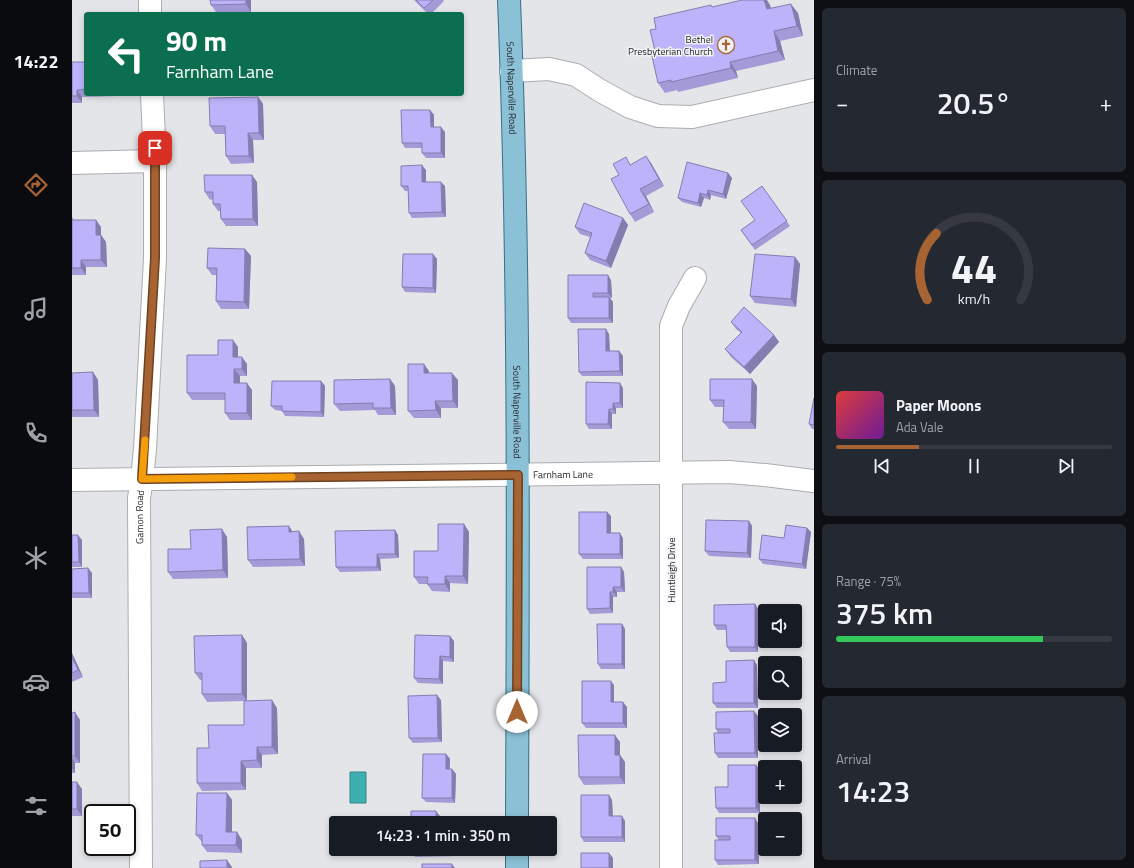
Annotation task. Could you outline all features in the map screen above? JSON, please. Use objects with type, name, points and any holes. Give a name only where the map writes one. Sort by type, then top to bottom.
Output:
[{"type":"main road","name":"South Naperville Road","points":[[508,0],[514,209],[518,475],[517,816]]},
{"type":"main road","points":[[517,856],[517,868]]},
{"type":"street","points":[[150,0],[150,12]]},
{"type":"street","points":[[511,71],[548,69],[576,75],[630,107],[658,116],[692,117],[814,90]]},
{"type":"street","name":"Gamon Road","points":[[141,868],[140,498],[155,258],[155,161],[152,96]]},
{"type":"street","points":[[72,164],[155,161]]},
{"type":"street","name":"Huntleigh Drive","points":[[671,868],[671,326],[679,306],[694,278]]},
{"type":"street","name":"Farnham Lane","points":[[72,480],[736,473],[814,481]]},
{"type":"water","points":[[350,772],[366,772],[366,803],[350,803]]},
{"type":"building","points":[[210,0],[246,0],[246,4],[211,5]]},
{"type":"building","points":[[416,0],[433,0],[424,8]]},
{"type":"building","points":[[742,0],[764,0],[767,9],[791,4],[797,26],[774,31],[778,51],[730,62],[731,68],[671,82],[671,80],[658,83],[651,52],[655,51],[650,30],[656,29],[654,18],[711,5],[712,7]]},
{"type":"building","points":[[72,62],[84,62],[84,89],[77,90],[77,96],[72,96]]},
{"type":"building","points":[[258,97],[259,133],[248,133],[249,156],[226,156],[225,126],[210,126],[209,98]]},
{"type":"building","points":[[401,110],[430,110],[431,127],[441,127],[441,153],[422,153],[422,143],[402,143]]},
{"type":"building","points":[[646,156],[659,179],[640,189],[649,204],[630,214],[611,179],[619,175],[613,164],[626,157],[630,165]]},
{"type":"building","points":[[687,162],[728,173],[723,194],[708,190],[707,195],[700,193],[698,203],[678,198]]},
{"type":"building","points":[[422,165],[422,182],[441,182],[442,212],[409,213],[408,186],[401,186],[401,166]]},
{"type":"building","points":[[204,175],[252,175],[253,219],[221,219],[220,204],[213,204],[213,192],[205,192]]},
{"type":"building","points":[[762,186],[787,221],[752,245],[741,230],[755,220],[741,201]]},
{"type":"building","points":[[584,203],[623,218],[606,261],[585,253],[592,233],[575,227]]},
{"type":"building","points":[[72,220],[96,220],[96,235],[101,235],[101,260],[81,260],[81,268],[72,268]]},
{"type":"building","points":[[208,248],[245,249],[244,302],[216,301],[217,268],[207,268]]},
{"type":"building","points":[[403,254],[433,254],[433,288],[402,287]]},
{"type":"building","points":[[755,254],[795,257],[791,299],[750,296]]},
{"type":"building","points":[[568,275],[608,275],[608,293],[593,293],[593,297],[609,297],[609,318],[568,318]]},
{"type":"building","points":[[744,307],[774,335],[744,367],[725,349],[742,332],[731,322]]},
{"type":"building","points":[[578,329],[606,329],[606,351],[619,351],[620,371],[579,372]]},
{"type":"building","points":[[218,340],[233,340],[233,357],[242,357],[242,369],[234,369],[234,383],[247,383],[247,413],[225,413],[225,393],[187,393],[187,355],[218,355]]},
{"type":"building","points":[[408,364],[424,364],[424,373],[452,373],[453,401],[435,401],[436,410],[408,411]]},
{"type":"building","points":[[93,372],[94,410],[72,410],[72,373]]},
{"type":"building","points":[[390,379],[391,408],[373,408],[373,403],[334,404],[334,380]]},
{"type":"building","points":[[710,379],[752,379],[751,422],[723,422],[724,400],[710,400]]},
{"type":"building","points":[[272,381],[321,381],[321,412],[282,411],[282,406],[271,406]]},
{"type":"building","points":[[586,382],[620,383],[620,403],[613,403],[613,409],[609,409],[608,424],[586,424]]},
{"type":"building","points":[[814,398],[814,425],[809,424]]},
{"type":"building","points":[[579,512],[607,512],[607,533],[620,533],[620,554],[579,554]]},
{"type":"building","points":[[706,520],[749,521],[747,553],[705,551]]},
{"type":"building","points":[[438,524],[464,524],[463,576],[445,576],[445,584],[427,584],[428,577],[414,577],[414,551],[438,551]]},
{"type":"building","points":[[786,525],[807,528],[802,564],[759,559],[762,535],[784,538]]},
{"type":"building","points":[[289,526],[289,532],[299,531],[300,559],[248,560],[247,527]]},
{"type":"building","points":[[222,529],[223,570],[168,572],[168,549],[191,549],[190,530]]},
{"type":"building","points":[[395,530],[395,554],[377,554],[377,567],[336,567],[335,531]]},
{"type":"building","points":[[72,535],[78,535],[79,562],[72,562]]},
{"type":"building","points":[[587,567],[621,567],[621,587],[613,587],[613,592],[610,592],[610,608],[587,609]]},
{"type":"building","points":[[88,568],[89,593],[72,593],[72,569]]},
{"type":"building","points":[[755,604],[755,647],[727,647],[726,625],[714,625],[714,605]]},
{"type":"building","points":[[597,624],[622,624],[622,664],[598,664]]},
{"type":"building","points":[[242,635],[242,694],[202,694],[202,673],[195,673],[194,636]]},
{"type":"building","points":[[415,635],[450,636],[450,657],[440,656],[439,679],[414,678]]},
{"type":"building","points":[[72,657],[78,670],[72,673]]},
{"type":"building","points":[[754,660],[754,703],[713,703],[713,683],[726,682],[726,661]]},
{"type":"building","points":[[582,681],[611,681],[611,702],[623,702],[623,723],[582,723]]},
{"type":"building","points":[[437,695],[438,738],[409,738],[408,696]]},
{"type":"building","points":[[272,700],[272,747],[257,747],[257,760],[241,761],[241,783],[197,783],[197,748],[209,748],[208,725],[244,725],[244,701]]},
{"type":"building","points":[[754,711],[755,753],[715,753],[714,733],[730,733],[730,729],[716,729],[716,712]]},
{"type":"building","points":[[75,712],[75,756],[72,756],[72,713]]},
{"type":"building","points":[[578,735],[615,735],[615,755],[620,755],[620,777],[579,777]]},
{"type":"building","points":[[423,754],[446,754],[446,769],[452,769],[452,798],[422,798]]},
{"type":"building","points":[[728,765],[756,765],[756,808],[716,808],[715,787],[728,787]]},
{"type":"building","points":[[72,782],[77,782],[77,809],[72,809]]},
{"type":"building","points":[[197,793],[227,793],[226,832],[237,832],[236,845],[202,845],[202,835],[196,835]]},
{"type":"building","points":[[581,795],[609,795],[609,816],[622,816],[622,837],[581,837]]},
{"type":"building","points":[[411,811],[436,811],[436,816],[411,816]]},
{"type":"building","points":[[716,818],[755,818],[755,860],[715,860],[715,840],[730,840],[730,836],[716,836]]},
{"type":"building","points":[[581,853],[609,853],[609,868],[581,868]]},
{"type":"building","points":[[227,860],[227,868],[200,868],[200,861]]},
{"type":"building","points":[[422,864],[452,864],[452,868],[422,868]]},
{"type":"slow traffic","points":[[145,440],[142,479],[292,477]]},
{"type":"place","name":"Bethel Presbyterian Church","points":[[726,45]]},
{"type":"route","points":[[155,148],[155,258],[142,479],[518,475],[517,712]]}]
